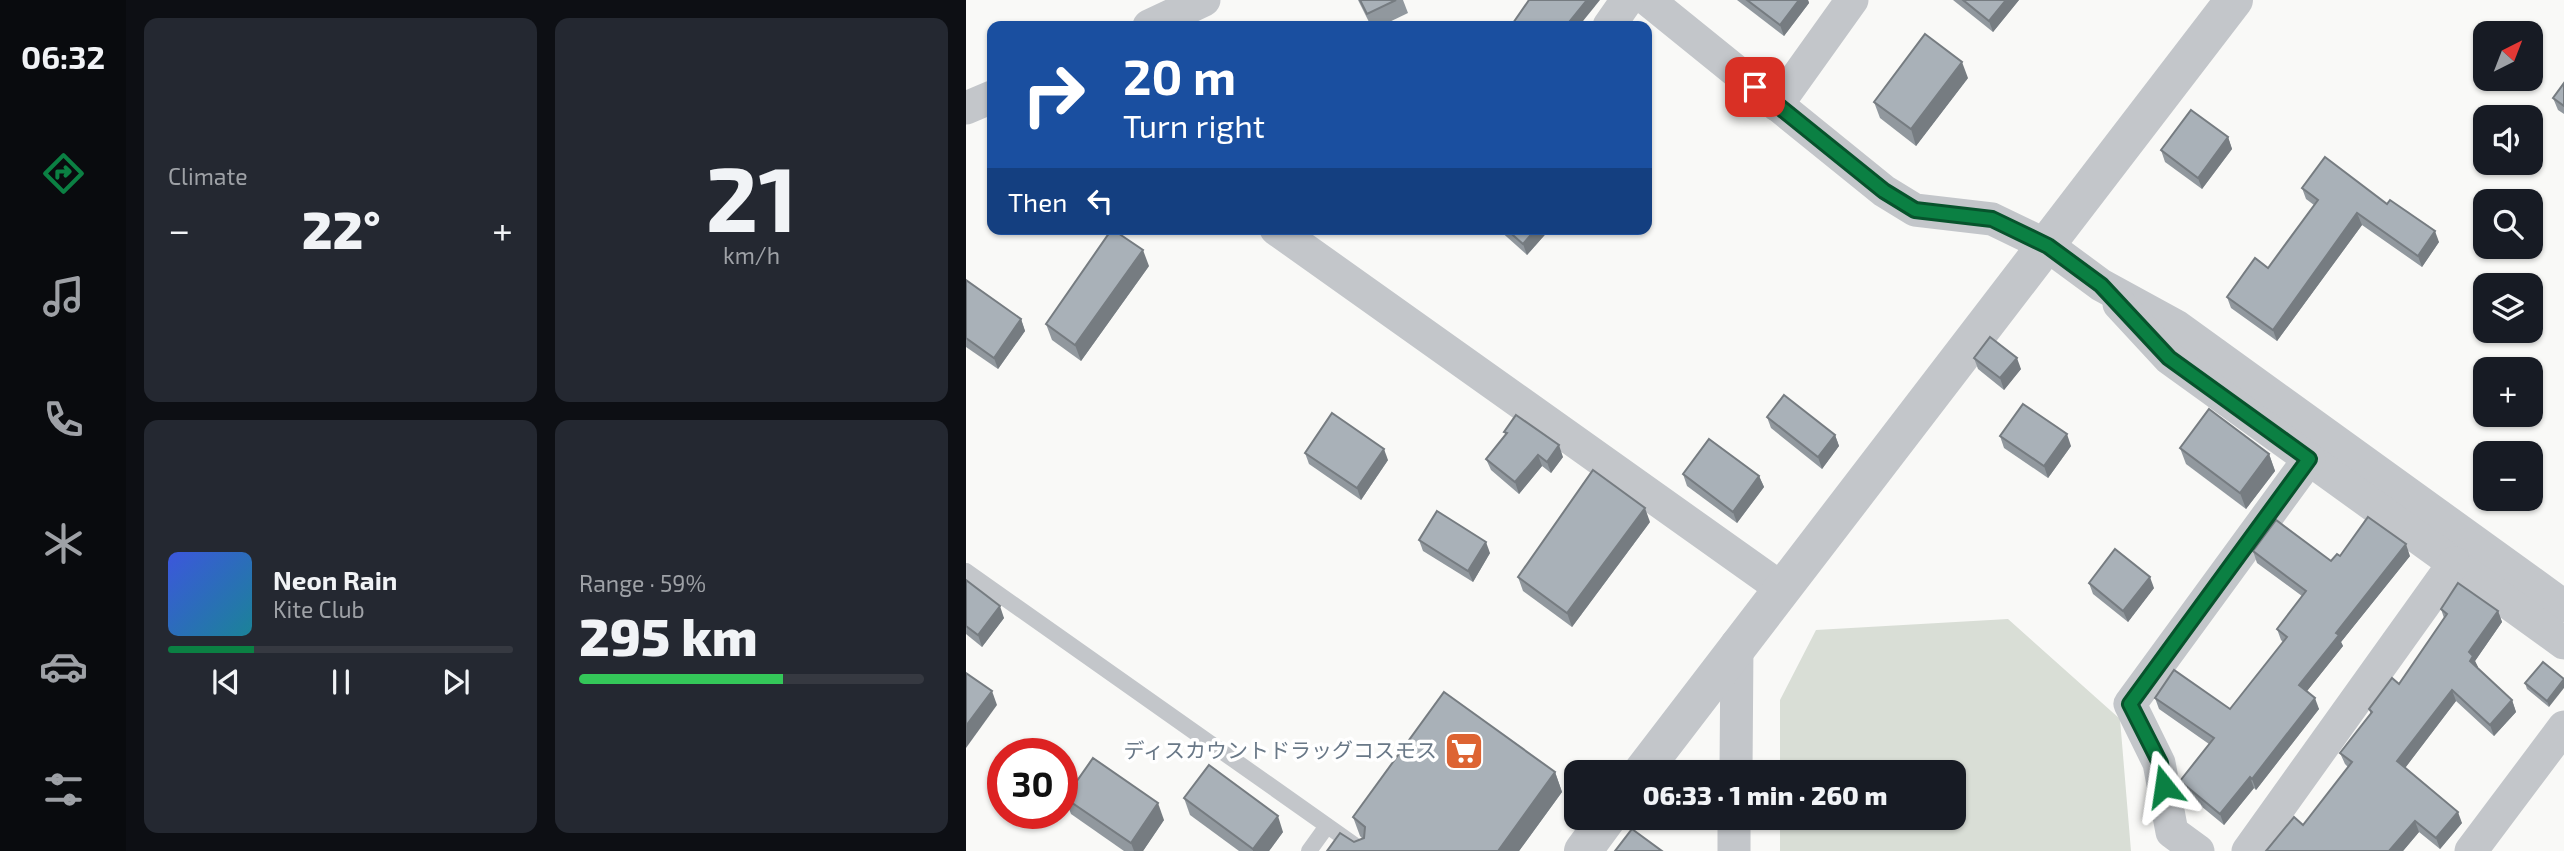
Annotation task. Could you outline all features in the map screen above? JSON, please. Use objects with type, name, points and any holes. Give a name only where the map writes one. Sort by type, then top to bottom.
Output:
[{"type":"street","points":[[1160,21],[1204,0]]},
{"type":"street","points":[[1612,21],[1627,0]]},
{"type":"street","points":[[1648,0],[1884,191],[1915,210],[1992,219],[2048,246],[2101,285],[2176,326],[2564,606]]},
{"type":"street","points":[[1777,104],[1852,0]]},
{"type":"street","points":[[1651,760],[1737,644],[2048,246],[2234,0]]},
{"type":"street","points":[[966,108],[987,99]]},
{"type":"street","points":[[1284,235],[1781,588]]},
{"type":"street","points":[[2101,285],[2169,358],[2564,643]]},
{"type":"street","points":[[2178,845],[2160,763],[2130,704],[2309,459]]},
{"type":"street","points":[[2248,851],[2454,563]]},
{"type":"street","points":[[1736,760],[1737,644]]},
{"type":"street","points":[[2470,851],[2564,727]]},
{"type":"street","points":[[1583,851],[1598,830]]},
{"type":"street","points":[[1734,830],[1734,851]]},
{"type":"lane","points":[[966,571],[1363,851]]},
{"type":"lane","points":[[1308,851],[1327,826]]},
{"type":"shaded area","points":[[2008,619],[2120,719],[2131,851],[1780,851],[1780,830],[1966,830],[1966,760],[1780,760],[1780,700],[1816,630]]},
{"type":"building","points":[[1360,0],[1396,0],[1367,14]]},
{"type":"building","points":[[1529,0],[1587,0],[1570,21],[1514,21]]},
{"type":"building","points":[[1747,0],[1799,0],[1780,25]]},
{"type":"building","points":[[1963,0],[2006,0],[1989,21]]},
{"type":"building","points":[[1925,34],[1962,62],[1911,129],[1874,102]]},
{"type":"building","points":[[2564,83],[2564,106],[2553,98]]},
{"type":"building","points":[[2191,110],[2228,137],[2198,178],[2161,150]]},
{"type":"building","points":[[2325,157],[2387,204],[2390,200],[2435,231],[2418,256],[2357,213],[2273,330],[2227,297],[2255,258],[2268,268],[2318,200],[2302,188]]},
{"type":"building","points":[[1108,235],[1121,235],[1143,250],[1075,345],[1046,324]]},
{"type":"building","points":[[1513,235],[1531,235],[1523,244]]},
{"type":"building","points":[[966,280],[1021,319],[994,358],[966,338]]},
{"type":"building","points":[[1990,337],[2017,358],[2000,378],[1974,358]]},
{"type":"building","points":[[1784,395],[1835,435],[1818,457],[1767,417]]},
{"type":"building","points":[[2023,404],[2067,434],[2044,466],[2000,436]]},
{"type":"building","points":[[2209,409],[2269,454],[2240,493],[2180,448]]},
{"type":"building","points":[[1332,413],[1384,449],[1357,488],[1305,453]]},
{"type":"building","points":[[1516,415],[1559,445],[1547,462],[1538,455],[1515,482],[1486,459],[1507,433],[1504,432]]},
{"type":"building","points":[[1709,439],[1759,476],[1733,512],[1683,474]]},
{"type":"building","points":[[1593,470],[1645,508],[1567,613],[1518,577]]},
{"type":"building","points":[[1437,511],[1486,542],[1468,571],[1419,540]]},
{"type":"building","points":[[2368,517],[2406,544],[2299,685],[2315,698],[2252,779],[2250,777],[2220,814],[2180,781],[2214,738],[2155,698],[2174,670],[2230,709],[2287,637],[2277,629],[2306,591],[2253,551],[2276,520],[2331,561],[2337,554],[2340,556]]},
{"type":"building","points":[[2115,549],[2150,577],[2123,611],[2089,583]]},
{"type":"building","points":[[966,580],[1000,606],[978,635],[966,626]]},
{"type":"building","points":[[2458,583],[2498,611],[2469,652],[2473,656],[2470,661],[2512,700],[2490,725],[2452,690],[2397,761],[2458,812],[2436,838],[2415,821],[2389,851],[2266,851],[2294,817],[2303,825],[2352,762],[2340,753],[2372,712],[2369,709],[2392,678],[2399,684],[2447,614],[2441,609]]},
{"type":"building","points":[[2543,662],[2564,679],[2547,701],[2525,683]]},
{"type":"building","points":[[966,673],[992,691],[966,726]]},
{"type":"building","name":"ディスカウントドラッグコスモス","points":[[1444,692],[1555,772],[1498,851],[1327,851],[1340,833],[1354,842],[1364,838],[1365,827],[1353,817]]},
{"type":"building","points":[[1093,758],[1158,803],[1131,843],[1078,807],[1078,779]]},
{"type":"building","points":[[1209,765],[1278,816],[1253,849],[1184,798]]},
{"type":"building","points":[[1633,830],[1662,851],[1615,851]]},
{"type":"place","name":"ディスカウントドラッグコスモス","points":[[1464,751]]},
{"type":"route","points":[[1755,87],[1884,191],[1915,210],[1992,219],[2048,246],[2101,285],[2169,358],[2309,459],[2130,704],[2160,763],[2164,786]]}]
